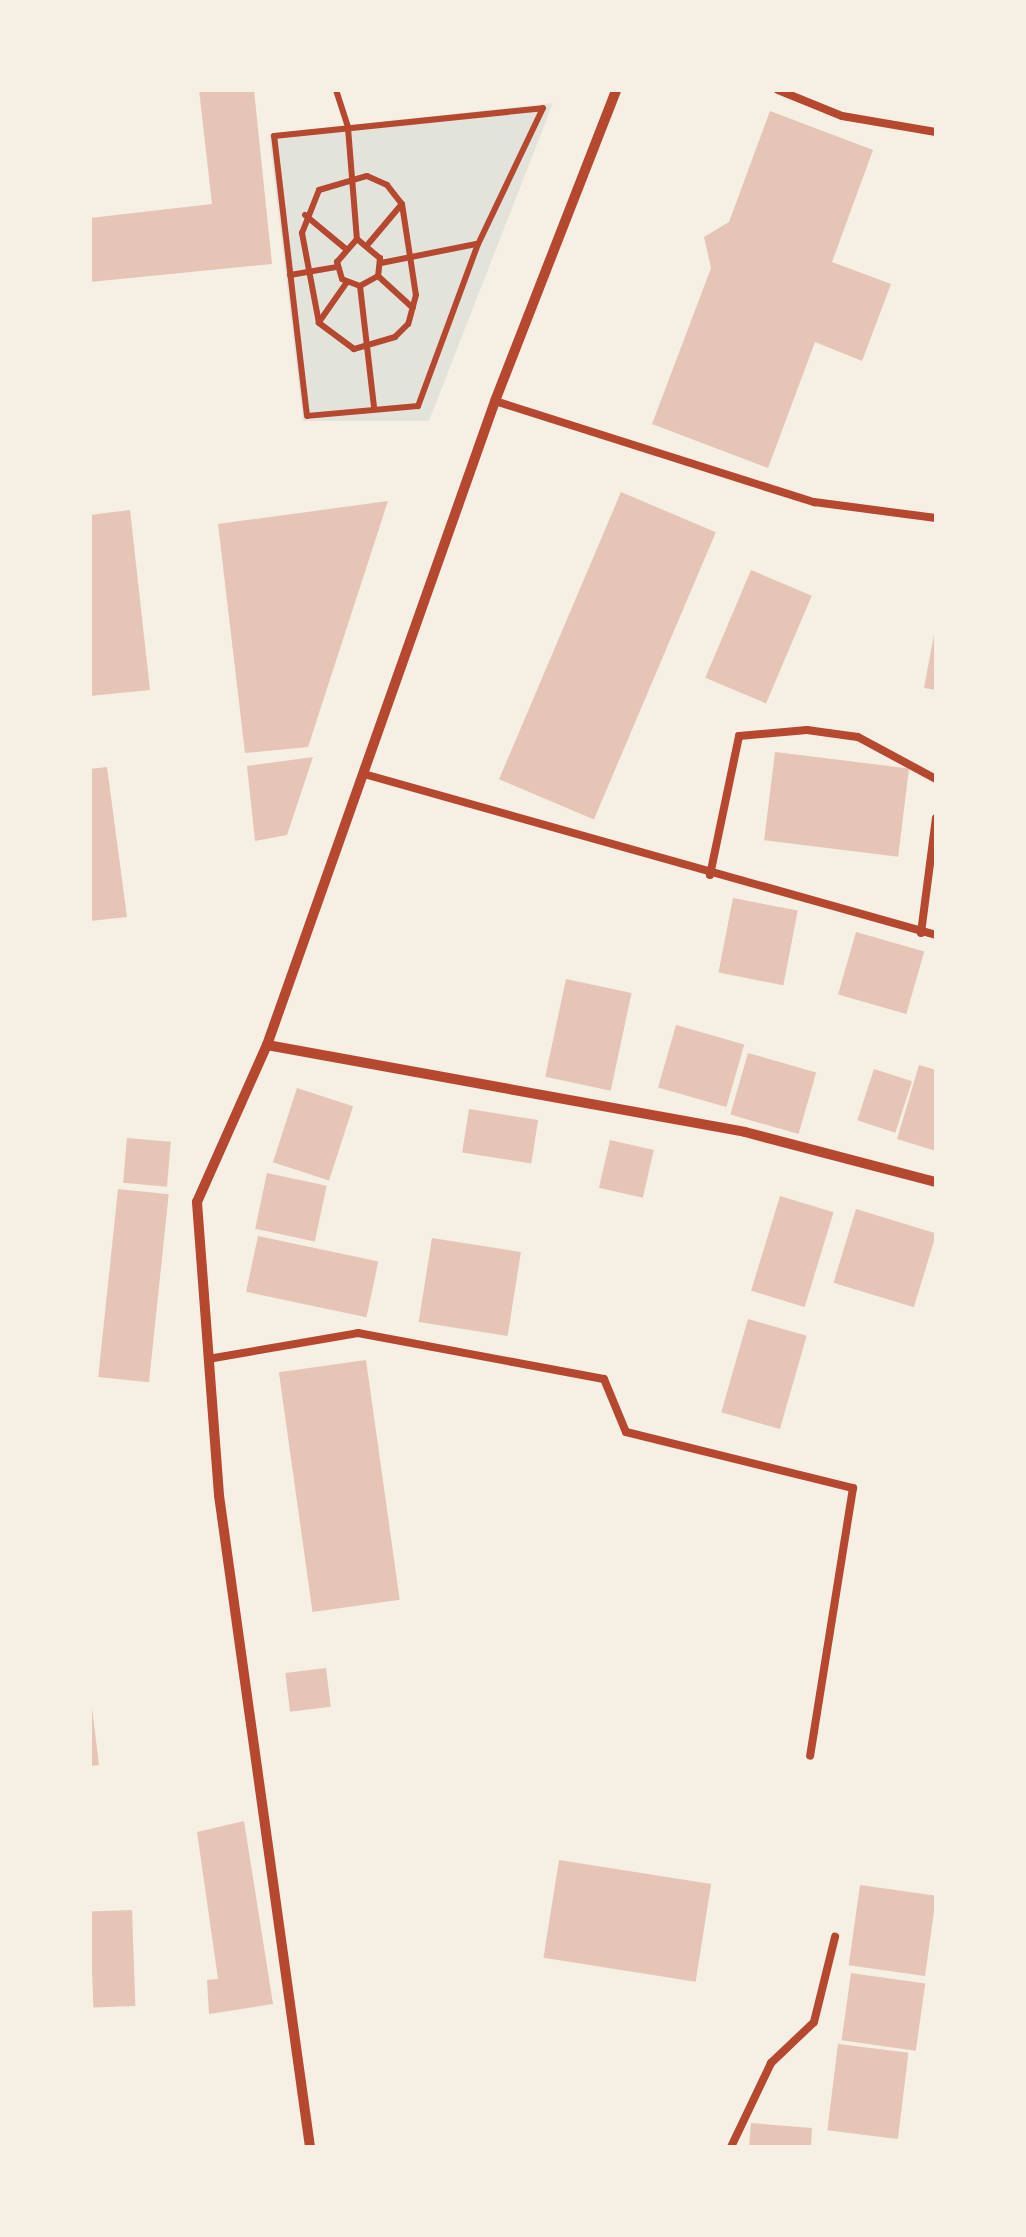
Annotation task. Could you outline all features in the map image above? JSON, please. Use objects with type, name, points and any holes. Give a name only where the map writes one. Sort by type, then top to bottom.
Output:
[{"type":"street","points":[[310,2147],[218,1495],[197,1202],[267,1044],[495,401],[616,90]]},
{"type":"street","points":[[267,1044],[746,1132],[936,1182]]},
{"type":"lane","points":[[778,90],[842,116],[936,132]]},
{"type":"lane","points":[[495,401],[814,502],[936,518]]},
{"type":"lane","points":[[710,875],[739,736],[807,730],[858,737],[936,779]]},
{"type":"lane","points":[[364,774],[710,875],[936,935]]},
{"type":"lane","points":[[921,933],[936,818]]},
{"type":"lane","points":[[208,1359],[358,1333],[604,1379],[626,1432],[853,1488],[810,1756]]},
{"type":"lane","points":[[731,2147],[770,2064],[814,2022],[835,1936]]},
{"type":"path","points":[[336,90],[348,128],[358,239]]},
{"type":"path","points":[[543,108],[478,244],[418,406],[306,416],[274,136],[543,108]]},
{"type":"path","points":[[352,178],[379,179],[402,204],[413,257],[414,308],[395,337],[367,348],[340,343],[319,324],[305,272],[305,216],[311,198],[328,182],[352,178]]},
{"type":"path","points":[[369,243],[402,204]]},
{"type":"path","points":[[305,216],[346,248]]},
{"type":"path","points":[[338,267],[347,282],[360,286],[378,276],[381,263],[369,243],[358,239]]},
{"type":"path","points":[[338,267],[346,248],[358,239]]},
{"type":"path","points":[[381,263],[478,244]]},
{"type":"path","points":[[290,275],[338,267]]},
{"type":"path","points":[[378,276],[414,308]]},
{"type":"path","points":[[319,324],[347,282]]},
{"type":"path","points":[[360,286],[374,407]]},
{"type":"shaded area","points":[[553,103],[429,421],[303,421],[269,134]]},
{"type":"building","points":[[199,90],[254,90],[272,264],[90,282],[90,218],[212,204]]},
{"type":"building","points":[[770,111],[873,150],[832,262],[891,284],[862,361],[815,342],[768,468],[652,424],[711,268],[704,237],[729,222]]},
{"type":"building","points":[[621,492],[716,532],[594,819],[499,779]]},
{"type":"building","points":[[388,501],[308,747],[245,753],[218,524]]},
{"type":"building","points":[[130,510],[150,690],[90,696],[90,515]]},
{"type":"building","points":[[751,570],[812,596],[766,703],[705,678]]},
{"type":"building","points":[[936,635],[936,690],[924,688]]},
{"type":"building","points":[[775,752],[909,768],[898,857],[764,840]]},
{"type":"building","points":[[313,757],[287,835],[255,841],[247,766]]},
{"type":"building","points":[[107,767],[127,917],[90,921],[90,769]]},
{"type":"building","points":[[733,898],[798,911],[783,985],[718,973]]},
{"type":"building","points":[[856,932],[924,952],[906,1014],[838,994]]},
{"type":"building","points":[[566,979],[632,993],[611,1091],[545,1077]]},
{"type":"building","points":[[676,1025],[744,1045],[726,1107],[658,1087]]},
{"type":"building","points":[[748,1053],[816,1073],[799,1134],[730,1115]]},
{"type":"building","points":[[919,1065],[936,1070],[936,1151],[897,1139]]},
{"type":"building","points":[[874,1069],[912,1081],[895,1133],[857,1120]]},
{"type":"building","points":[[297,1088],[353,1106],[329,1180],[273,1162]]},
{"type":"building","points":[[469,1109],[538,1120],[531,1163],[462,1152]]},
{"type":"building","points":[[127,1138],[171,1142],[167,1187],[123,1183]]},
{"type":"building","points":[[610,1140],[654,1150],[643,1198],[599,1188]]},
{"type":"building","points":[[267,1173],[327,1186],[315,1241],[255,1229]]},
{"type":"building","points":[[118,1189],[169,1194],[149,1382],[98,1377]]},
{"type":"building","points":[[780,1196],[834,1212],[805,1307],[751,1291]]},
{"type":"building","points":[[856,1209],[936,1233],[914,1307],[833,1283]]},
{"type":"building","points":[[258,1236],[378,1262],[366,1317],[246,1292]]},
{"type":"building","points":[[432,1238],[521,1252],[508,1336],[419,1322]]},
{"type":"building","points":[[748,1319],[807,1336],[780,1429],[721,1412]]},
{"type":"building","points":[[366,1360],[400,1600],[313,1612],[279,1372]]},
{"type":"building","points":[[326,1668],[331,1707],[290,1712],[285,1673]]},
{"type":"building","points":[[90,1692],[99,1765],[90,1766]]},
{"type":"building","points":[[244,1821],[273,2004],[209,2014],[207,1980],[218,1979],[197,1832]]},
{"type":"building","points":[[559,1860],[711,1884],[696,1982],[544,1958]]},
{"type":"building","points":[[860,1885],[936,1896],[925,1976],[849,1965]]},
{"type":"building","points":[[132,1910],[135,2006],[93,2007],[90,1911]]},
{"type":"building","points":[[851,1973],[925,1983],[916,2051],[842,2040]]},
{"type":"building","points":[[838,2044],[908,2053],[898,2139],[827,2130]]},
{"type":"building","points":[[751,2123],[812,2128],[811,2147],[749,2147]]}]
